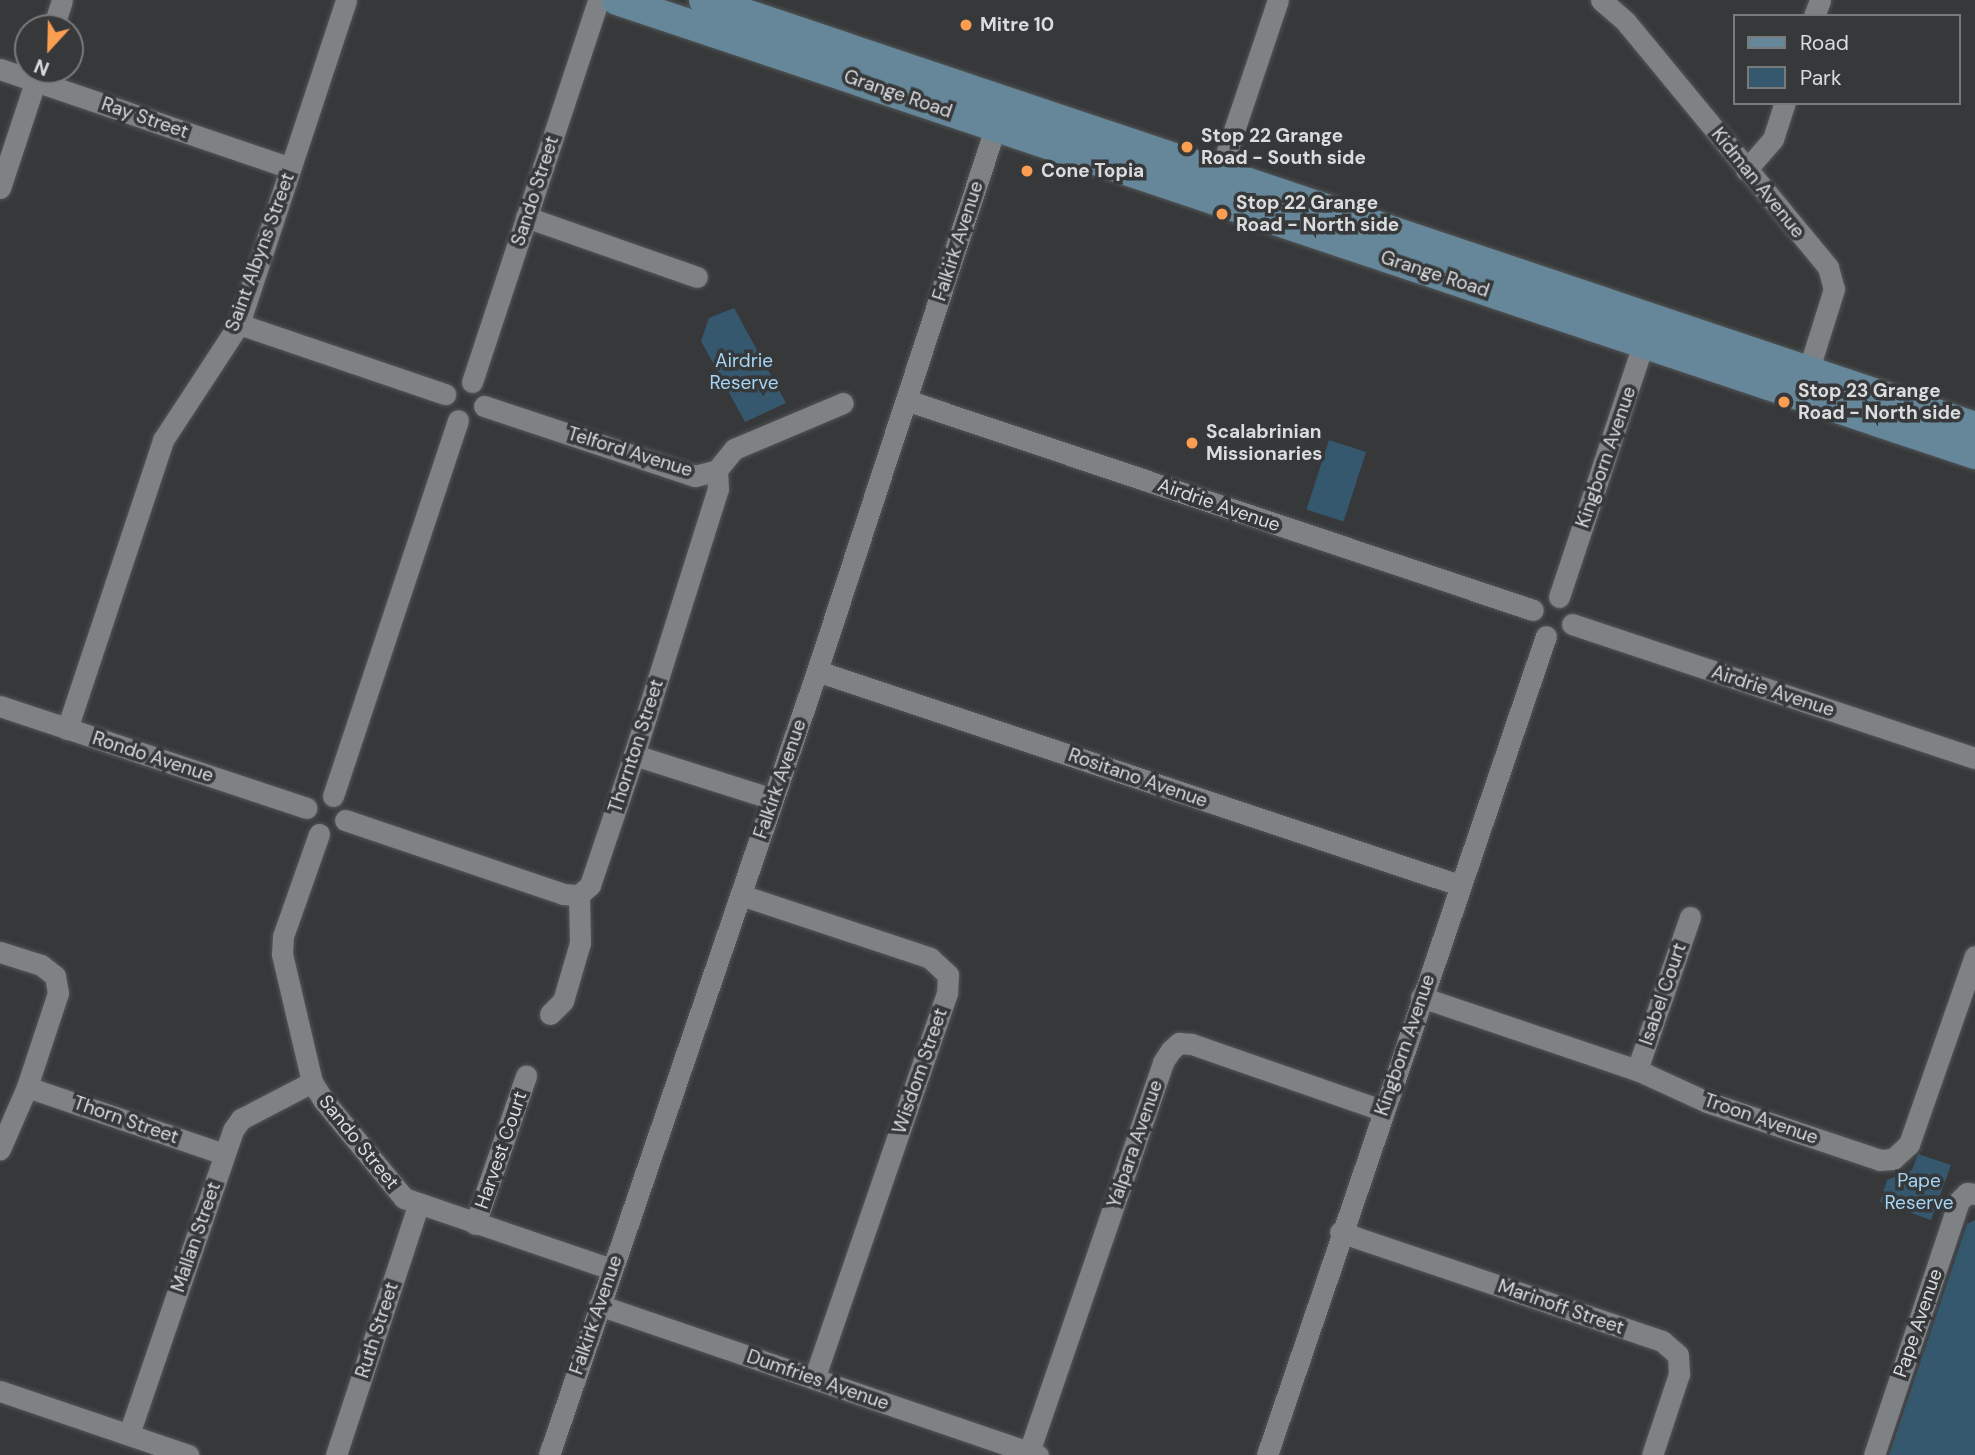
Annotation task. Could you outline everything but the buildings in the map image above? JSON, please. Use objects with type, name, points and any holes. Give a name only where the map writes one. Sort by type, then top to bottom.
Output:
[{"type":"main road","name":"Grange Road","points":[[617,0],[759,21]]},
{"type":"main road","name":"Grange Road","points":[[704,0],[1000,114],[1805,382],[1975,426]]},
{"type":"main road","name":"Grange Road","points":[[1805,382],[1975,454]]},
{"type":"street","name":"Saint Albyns Street","points":[[67,729],[163,440],[239,324],[346,0]]},
{"type":"street","name":"Sando Street","points":[[472,382],[598,0]]},
{"type":"street","points":[[1215,186],[1278,0]]},
{"type":"street","name":"Kidman Avenue","points":[[1601,0],[1626,22],[1832,279],[1830,302],[1805,382]]},
{"type":"street","points":[[0,188],[34,84]]},
{"type":"street","name":"Ray Street","points":[[62,84],[291,167]]},
{"type":"street","points":[[1746,170],[1773,139],[1784,105]]},
{"type":"street","name":"Falkirk Avenue","points":[[549,1455],[817,671],[1000,114]]},
{"type":"street","points":[[526,217],[697,277]]},
{"type":"street","points":[[239,324],[445,394]]},
{"type":"street","name":"Kingborn Avenue","points":[[1559,597],[1648,330]]},
{"type":"street","points":[[459,381],[472,382],[484,394],[484,406],[477,417],[458,420],[445,407],[445,394],[459,381]]},
{"type":"street","name":"Airdrie Avenue","points":[[906,400],[1533,610]]},
{"type":"street","name":"Telford Avenue","points":[[484,406],[695,476],[717,470],[734,449],[843,402]]},
{"type":"street","points":[[333,796],[458,420]]},
{"type":"street","name":"Thornton Street","points":[[579,895],[590,885],[634,755],[718,489],[717,470]]},
{"type":"street","points":[[1545,597],[1559,597],[1571,609],[1572,624],[1560,635],[1546,636],[1534,624],[1533,610],[1545,597]]},
{"type":"street","name":"Airdrie Avenue","points":[[1572,624],[1975,758]]},
{"type":"street","name":"Kingborn Avenue","points":[[1267,1455],[1340,1232],[1546,636]]},
{"type":"street","name":"Rositano Avenue","points":[[817,671],[1459,885]]},
{"type":"street","name":"Rondo Avenue","points":[[0,706],[306,808]]},
{"type":"street","points":[[634,755],[773,799]]},
{"type":"street","points":[[317,795],[333,796],[344,807],[345,820],[332,834],[319,834],[306,823],[306,808],[317,795]]},
{"type":"street","points":[[345,820],[563,894],[579,895],[580,943],[563,1001],[550,1014]]},
{"type":"street","name":"Sando Street","points":[[319,834],[284,936],[282,954],[312,1082],[356,1145],[404,1198],[611,1269]]},
{"type":"street","name":"Wisdom Street","points":[[741,895],[930,958],[948,975],[947,993],[814,1379]]},
{"type":"street","name":"Isabel Court","points":[[1637,1070],[1690,917]]},
{"type":"street","points":[[0,952],[41,965],[55,976],[58,993],[27,1087],[0,1149]]},
{"type":"street","name":"Troon Avenue","points":[[1422,997],[1637,1070],[1707,1101],[1880,1160],[1893,1159],[1909,1144],[1975,956]]},
{"type":"street","name":"Yalpara Avenue","points":[[1033,1453],[1163,1062],[1171,1050],[1179,1044],[1192,1044],[1382,1110]]},
{"type":"street","name":"Harvest Court","points":[[475,1224],[526,1076]]},
{"type":"street","name":"Mallan Street","points":[[129,1434],[224,1154],[241,1119],[312,1082]]},
{"type":"street","name":"Thorn Street","points":[[27,1087],[224,1154]]},
{"type":"street","name":"Pape Avenue","points":[[1874,1455],[1959,1201],[1971,1194]]},
{"type":"street","name":"Ruth Street","points":[[336,1455],[418,1205]]},
{"type":"street","name":"Marinoff Street","points":[[1340,1232],[1662,1341],[1678,1354],[1679,1374],[1651,1455]]},
{"type":"street","name":"Dumfries Avenue","points":[[599,1305],[1033,1453]]},
{"type":"street","points":[[0,1391],[188,1455]]},
{"type":"green space","name":"Airdrie Reserve","points":[[734,308],[786,403],[745,422],[701,341],[709,318]]},
{"type":"green space","points":[[1329,440],[1366,452],[1344,521],[1306,509]]},
{"type":"green space","name":"Pape Reserve","points":[[1918,1154],[1951,1165],[1931,1220],[1880,1202],[1887,1180],[1912,1170]]},
{"type":"green space","points":[[1975,1220],[1975,1455],[1889,1455],[1967,1224]]},
{"type":"place","name":"Mitre 10","points":[[966,25]]},
{"type":"place","name":"Stop 22 Grange Road - South side","points":[[1187,147]]},
{"type":"place","name":"Cone Topia","points":[[1027,171]]},
{"type":"place","name":"Stop 22 Grange Road - North side","points":[[1222,214]]},
{"type":"place","name":"Stop 23 Grange Road - North side","points":[[1784,402]]},
{"type":"place","name":"Scalabrinian Missionaries","points":[[1192,443]]}]
